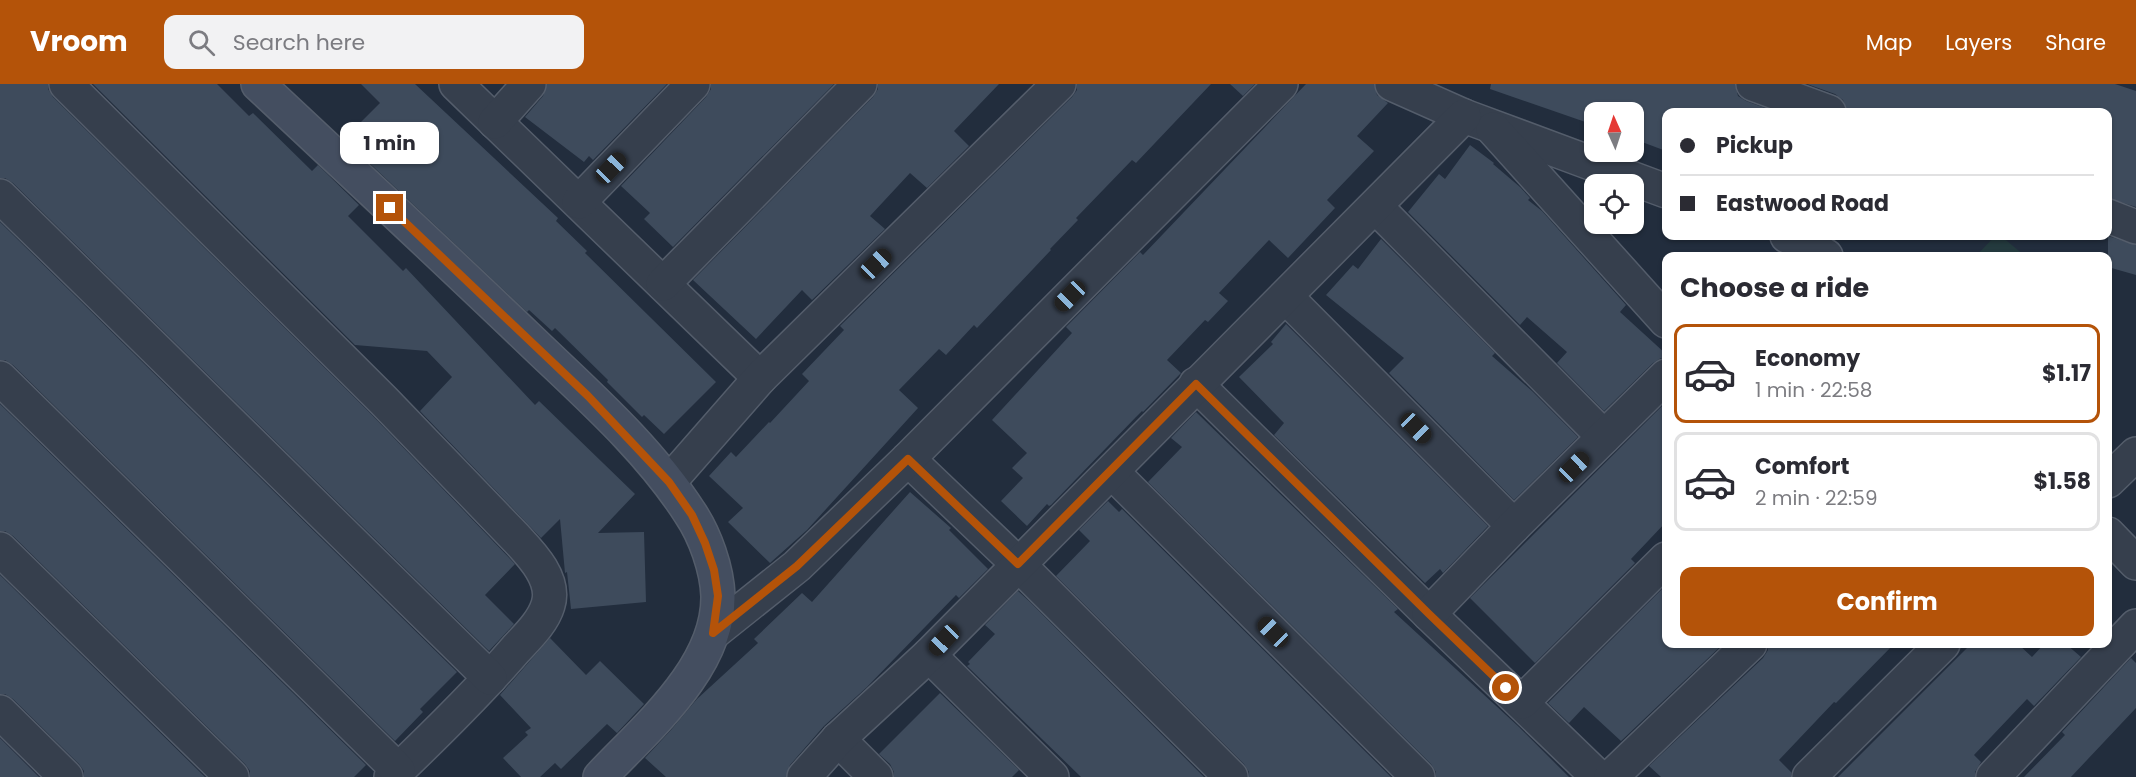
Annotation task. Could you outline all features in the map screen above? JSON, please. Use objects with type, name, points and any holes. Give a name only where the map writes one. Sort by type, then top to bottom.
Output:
[{"type":"main road","points":[[258,84],[588,396],[669,482],[692,515],[714,570],[718,596],[713,633],[701,659],[685,684],[600,777]]},
{"type":"street","points":[[0,378],[394,773],[490,678],[534,628],[549,605],[548,584],[535,559],[384,401],[66,84]]},
{"type":"street","points":[[456,84],[760,378]]},
{"type":"street","points":[[495,122],[529,84]]},
{"type":"street","points":[[579,202],[693,84]]},
{"type":"street","points":[[663,284],[860,84]]},
{"type":"street","points":[[669,482],[760,378],[1059,84]]},
{"type":"street","points":[[713,633],[797,566],[908,459],[1281,84]]},
{"type":"street","points":[[1392,84],[1477,121],[1662,190]]},
{"type":"street","points":[[1753,84],[1818,108]]},
{"type":"street","points":[[804,777],[838,740],[929,655],[1112,472],[1196,384],[1376,207],[1477,121]]},
{"type":"street","points":[[1477,121],[1662,317]]},
{"type":"street","points":[[0,196],[490,678]]},
{"type":"street","points":[[1376,207],[1604,437]]},
{"type":"street","points":[[2112,218],[2136,227]]},
{"type":"street","points":[[1286,297],[1514,526]]},
{"type":"street","points":[[1429,614],[1514,526],[1662,380]]},
{"type":"street","points":[[1196,384],[1598,777]]},
{"type":"street","points":[[2112,477],[2136,454]]},
{"type":"street","points":[[908,459],[1018,564],[1231,777]]},
{"type":"street","points":[[1112,472],[1418,777]]},
{"type":"street","points":[[2112,538],[2136,563]]},
{"type":"street","points":[[0,549],[232,777]]},
{"type":"street","points":[[1522,702],[1662,563]]},
{"type":"street","points":[[1993,777],[2136,626]]},
{"type":"street","points":[[1611,777],[1746,648]]},
{"type":"street","points":[[1809,777],[1939,648]]},
{"type":"street","points":[[929,655],[1052,777]]},
{"type":"street","points":[[0,712],[66,777]]},
{"type":"street","points":[[838,740],[876,777]]},
{"type":"green space","points":[[1991,240],[2006,240],[2020,252],[1980,252]]},
{"type":"building","points":[[0,84],[48,84],[53,97],[371,414],[515,564],[485,595],[514,624],[489,651],[13,183],[0,178]]},
{"type":"building","points":[[93,84],[217,84],[249,116],[253,113],[312,171],[318,165],[359,205],[348,216],[403,271],[406,268],[535,405],[539,401],[635,494],[598,533],[644,532],[646,602],[571,609],[560,519],[541,538],[420,411],[452,377],[427,351],[355,345]]},
{"type":"building","points":[[361,84],[415,84],[558,218],[556,221],[587,251],[585,253],[716,382],[664,434],[644,415],[642,417],[555,328],[552,331],[529,310],[527,312],[344,139],[380,103]]},
{"type":"building","points":[[547,84],[667,84],[593,160],[589,156],[584,162],[525,117],[543,96]]},
{"type":"building","points":[[711,84],[834,84],[673,247],[644,219],[650,213],[621,186],[706,97]]},
{"type":"building","points":[[878,84],[999,84],[954,131],[969,146],[927,188],[910,173],[870,216],[885,229],[812,300],[802,290],[756,339],[693,280],[873,97]]},
{"type":"building","points":[[1077,84],[1211,84],[1136,163],[1132,160],[1076,218],[1078,220],[1051,250],[977,328],[974,325],[946,355],[939,349],[899,390],[918,408],[807,530],[770,563],[728,522],[743,508],[709,476],[731,452],[736,457],[770,423],[809,381],[802,374],[844,330],[840,326],[1072,97],[1077,90]]},
{"type":"building","points":[[1230,84],[1255,84],[1243,96]]},
{"type":"building","points":[[1306,84],[1374,84],[1377,95],[1388,103],[1357,136],[1374,151],[1327,200],[1335,208],[1288,258],[1269,240],[1219,293],[1228,301],[1208,322],[1205,320],[1167,360],[1181,373],[1051,505],[1047,504],[1027,526],[1001,501],[1023,478],[1012,468],[1027,453],[992,420],[1072,333],[1066,327],[1140,252],[1143,255]]},
{"type":"building","points":[[1491,84],[1735,84],[1738,96],[1765,108],[1662,108],[1662,150],[1644,143],[1644,102],[1584,102],[1584,122],[1490,89]]},
{"type":"building","points":[[1807,84],[2115,84],[2136,91],[2136,207],[2112,199],[2112,108],[1846,108],[1843,100],[1835,94]]},
{"type":"building","points":[[1470,145],[1494,163],[1520,187],[1530,198],[1528,200],[1542,211],[1626,305],[1620,312],[1662,350],[1662,358],[1653,363],[1604,411],[1557,363],[1567,352],[1527,317],[1520,325],[1408,212],[1439,174],[1445,179]]},
{"type":"building","points":[[0,222],[457,672],[420,709],[423,712],[395,741],[13,365],[0,360]]},
{"type":"building","points":[[2112,237],[2136,245],[2136,275],[2112,268],[2112,252],[2108,252],[2108,240],[2112,240]]},
{"type":"building","points":[[1381,239],[1495,353],[1492,356],[1532,391],[1578,437],[1514,500],[1389,373],[1404,358],[1326,295],[1353,265],[1358,269]]},
{"type":"building","points":[[1286,324],[1488,526],[1443,573],[1440,569],[1425,583],[1274,435],[1284,423],[1239,377],[1273,344],[1271,342]]},
{"type":"building","points":[[0,404],[366,765],[354,777],[250,777],[250,771],[245,764],[13,536],[0,531]]},
{"type":"building","points":[[1662,406],[1662,526],[1631,559],[1635,563],[1535,663],[1470,598]]},
{"type":"building","points":[[1196,412],[1398,609],[1394,612],[1519,727],[1569,777],[1436,777],[1431,764],[1148,482],[1182,447],[1171,438]]},
{"type":"building","points":[[910,492],[951,528],[949,530],[988,569],[959,598],[956,595],[867,687],[824,726],[790,765],[786,777],[666,777],[645,758],[697,699],[758,643],[754,639],[802,593],[812,602]]},
{"type":"building","points":[[1108,501],[1119,512],[1122,509],[1391,777],[1249,777],[1244,764],[1056,576],[1090,541],[1079,530]]},
{"type":"building","points":[[0,575],[205,777],[84,777],[84,771],[79,764],[13,699],[0,694]]},
{"type":"building","points":[[1662,589],[1662,648],[1719,648],[1621,741],[1584,707],[1569,723],[1548,703]]},
{"type":"building","points":[[1018,591],[1204,777],[1081,777],[967,666],[970,664],[968,662],[995,634],[985,625]]},
{"type":"building","points":[[550,638],[586,675],[600,661],[644,704],[617,733],[607,724],[561,769],[555,763],[540,777],[521,777],[503,758],[528,735],[525,732],[531,728],[500,695]]},
{"type":"building","points":[[1768,648],[1890,648],[1779,760],[1791,772],[1791,777],[1661,777],[1649,766],[1763,658]]},
{"type":"building","points":[[1967,648],[2022,648],[2032,657],[2040,648],[2071,648],[2081,657],[2034,706],[2027,699],[1974,755],[1981,762],[1975,772],[1975,777],[1838,777]]},
{"type":"building","points":[[2131,658],[2136,663],[2136,708],[2071,777],[2024,777],[2065,735],[2062,732]]},
{"type":"building","points":[[940,693],[1019,770],[1012,777],[894,777],[890,764],[879,754]]},
{"type":"building","points":[[0,738],[39,777],[0,777]]},
{"type":"route","points":[[390,208],[588,396],[669,482],[692,515],[714,570],[718,596],[713,633],[797,566],[908,459],[1018,564],[1112,472],[1196,384],[1506,688]]}]
